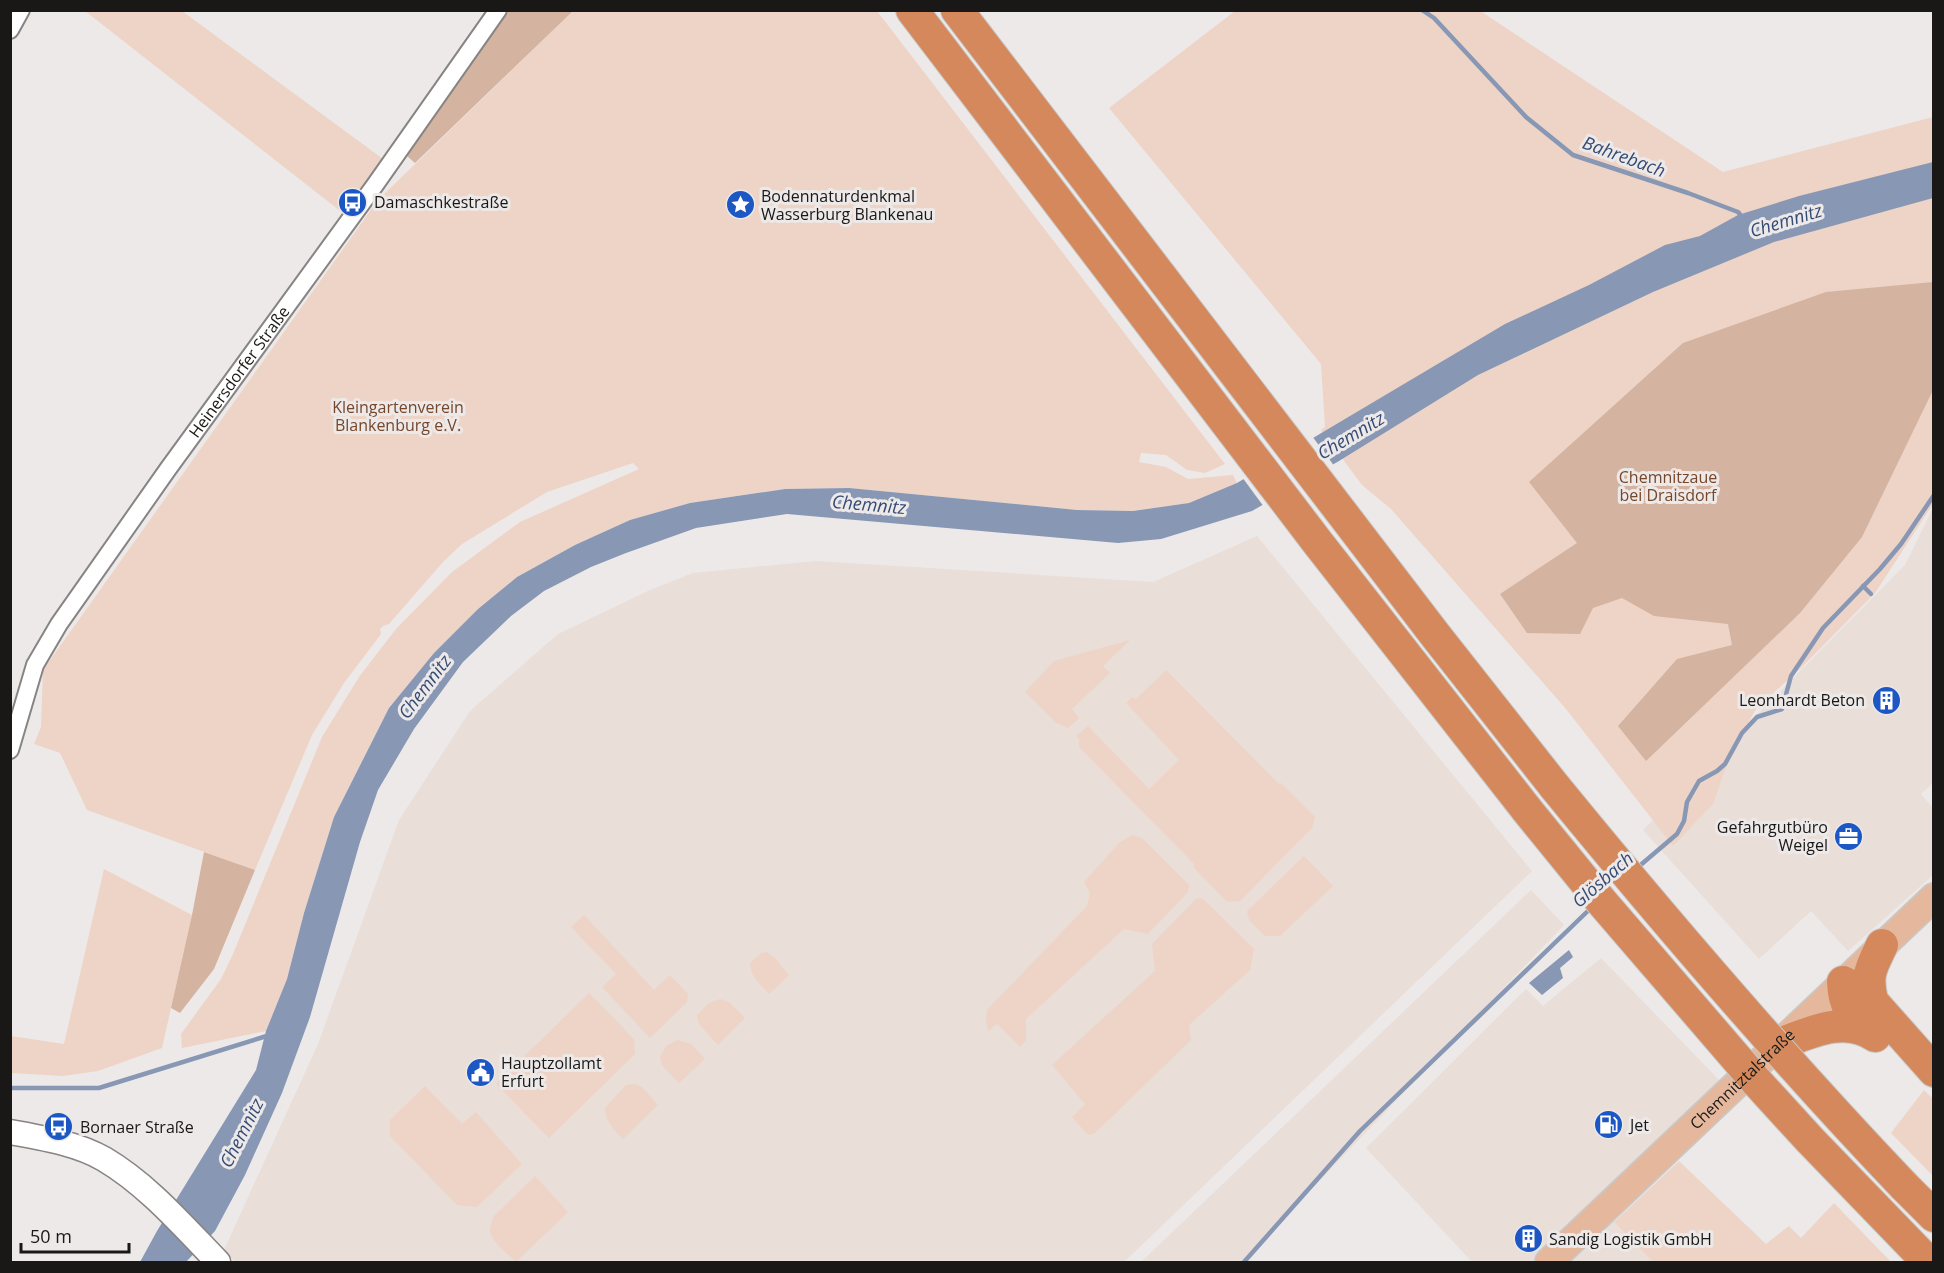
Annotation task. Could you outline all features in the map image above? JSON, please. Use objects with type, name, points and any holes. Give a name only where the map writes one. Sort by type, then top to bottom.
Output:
[{"type":"highway","points":[[912,10],[1318,543],[1527,810],[1703,1021],[1810,1140],[1928,1263]]},
{"type":"highway","points":[[957,10],[1259,406],[1555,787],[1730,996],[1911,1185],[1934,1216]]},
{"type":"highway","points":[[1872,1000],[1869,973],[1882,945]]},
{"type":"highway","points":[[1934,1071],[1863,991],[1843,982],[1843,998],[1854,1017],[1934,1086]]},
{"type":"highway","points":[[1777,1046],[1833,1026],[1870,1032]]},
{"type":"main road","name":"Chemnitztalstraße","points":[[1549,1263],[1934,897]]},
{"type":"main road","points":[[10,1132],[64,1143],[103,1158],[153,1197],[217,1262]]},
{"type":"street","points":[[10,30],[21,10]]},
{"type":"street","name":"Heinersdorfer Straße","points":[[10,750],[35,665],[59,624],[498,10]]},
{"type":"shaded area","points":[[1933,508],[1934,782],[1921,794],[1933,808],[1933,875],[1848,951],[1811,911],[1759,959],[1643,830],[1905,565]]},
{"type":"shaded area","points":[[1257,536],[1532,871],[1124,1262],[235,1262],[224,1250],[318,1044],[399,820],[470,711],[558,634],[650,590],[693,573],[816,561],[1153,582]]},
{"type":"shaded area","points":[[1531,890],[1564,925],[1242,1262],[1141,1262]]},
{"type":"shaded area","points":[[1601,958],[1720,1081],[1593,1200],[1653,1262],[1472,1262],[1366,1148],[1526,989],[1543,1006]]},
{"type":"green space","name":"Chemnitzaue bei Draisdorf","points":[[1479,10],[1723,172],[1933,117],[1933,504],[1875,593],[1802,667],[1756,709],[1730,756],[1713,804],[1673,846],[1566,709],[1391,509],[1362,485],[1321,430],[1325,427],[1321,364],[1109,108],[1235,11]]},
{"type":"green space","points":[[85,11],[182,11],[383,159],[344,214]]},
{"type":"green space","points":[[509,11],[573,11],[415,163],[407,156]]},
{"type":"green space","name":"Kleingartenverein Blankenburg e.V.","points":[[573,11],[877,11],[1225,464],[1205,473],[1187,470],[1166,455],[1141,453],[1139,462],[1166,467],[1188,479],[1233,475],[1237,483],[1189,503],[1133,511],[1077,510],[849,488],[785,489],[690,503],[630,520],[575,545],[517,577],[478,609],[434,653],[389,708],[334,817],[304,913],[287,979],[266,1031],[182,1048],[181,1034],[221,979],[233,954],[322,737],[359,677],[396,629],[452,572],[520,522],[639,469],[633,463],[547,492],[462,544],[443,562],[389,624],[380,629],[381,634],[344,683],[312,735],[255,870],[87,810],[60,753],[34,744],[41,727],[43,670],[378,200]]},
{"type":"green space","points":[[1933,282],[1933,390],[1862,537],[1800,613],[1646,761],[1618,726],[1677,659],[1732,645],[1728,624],[1654,616],[1622,598],[1593,608],[1580,634],[1527,633],[1500,594],[1577,543],[1529,482],[1683,343],[1826,292]]},
{"type":"green space","points":[[1130,640],[1103,666],[1110,673],[1072,709],[1079,718],[1068,728],[1056,723],[1025,692],[1054,661]]},
{"type":"green space","points":[[1166,670],[1315,817],[1312,828],[1240,901],[1227,902],[1193,867],[1195,865],[1079,747],[1079,739],[1076,736],[1088,726],[1149,789],[1179,760],[1126,703],[1132,697],[1136,699]]},
{"type":"green space","points":[[1132,835],[1142,838],[1189,885],[1188,892],[1148,934],[1124,929],[1026,1019],[1026,1041],[1020,1047],[997,1024],[988,1031],[987,1010],[1087,906],[1090,893],[1084,882],[1119,843]]},
{"type":"green space","points":[[204,852],[255,870],[214,969],[180,1013],[171,1008]]},
{"type":"green space","points":[[1304,856],[1333,886],[1280,936],[1265,936],[1249,920],[1247,911]]},
{"type":"green space","points":[[104,869],[192,915],[162,1048],[98,1071],[63,1076],[11,1073],[11,1036],[64,1044]]},
{"type":"green space","points":[[1202,898],[1254,949],[1250,970],[1189,1025],[1191,1040],[1094,1134],[1088,1135],[1072,1117],[1085,1104],[1052,1065],[1155,971],[1152,944],[1196,899]]},
{"type":"green space","points":[[584,915],[654,990],[670,975],[688,994],[687,1002],[650,1038],[602,987],[616,974],[571,927]]},
{"type":"green space","points":[[767,952],[789,975],[769,994],[759,984],[750,968],[750,963],[761,953]]},
{"type":"green space","points":[[589,993],[634,1039],[635,1054],[549,1138],[496,1084]]},
{"type":"green space","points":[[720,999],[729,1002],[745,1018],[718,1045],[699,1024],[697,1015],[709,1003]]},
{"type":"green space","points":[[678,1040],[691,1044],[705,1059],[679,1083],[662,1065],[660,1057],[666,1046]]},
{"type":"green space","points":[[635,1084],[642,1087],[658,1105],[623,1139],[608,1121],[605,1108],[626,1085]]},
{"type":"green space","points":[[425,1086],[462,1124],[476,1112],[522,1164],[477,1207],[457,1205],[390,1136],[390,1120]]},
{"type":"green space","points":[[1924,1090],[1933,1099],[1933,1176],[1891,1133]]},
{"type":"green space","points":[[1679,1161],[1766,1244],[1789,1226],[1801,1238],[1834,1203],[1891,1262],[1653,1262],[1614,1222]]},
{"type":"green space","points":[[535,1176],[568,1212],[516,1262],[493,1239],[491,1226],[494,1216]]},
{"type":"water","name":"Chemnitz","points":[[1933,162],[1933,198],[1774,242],[1653,292],[1478,375],[1339,461],[1252,511],[1161,539],[1118,543],[787,514],[696,528],[591,567],[544,591],[511,616],[463,662],[414,729],[378,790],[360,842],[310,1017],[282,1093],[245,1175],[215,1231],[186,1262],[140,1262],[256,1070],[266,1031],[287,979],[304,913],[334,817],[389,708],[434,653],[478,609],[517,577],[575,545],[630,520],[690,503],[785,489],[849,488],[1077,510],[1133,511],[1189,503],[1237,483],[1505,324],[1589,285],[1665,245],[1700,236],[1738,215],[1799,196]]},
{"type":"water","points":[[1569,950],[1573,957],[1560,968],[1563,978],[1542,995],[1529,983]]},
{"type":"pier","points":[[1312,436],[1335,467],[1264,507],[1242,477]]},
{"type":"waterway","name":"Bahrebach","points":[[1422,10],[1434,18],[1526,117],[1573,155],[1688,193],[1738,212],[1742,217]]},
{"type":"waterway","name":"Glösbach","points":[[1637,868],[1677,834],[1684,821],[1687,802],[1699,781],[1725,764],[1742,733],[1757,717],[1782,709],[1791,676],[1823,628],[1901,544],[1934,495]]},
{"type":"waterway","points":[[1863,586],[1871,594]]},
{"type":"waterway","name":"Glösbach","points":[[1244,1262],[1360,1131],[1592,907]]},
{"type":"waterway","points":[[10,1088],[99,1088],[270,1035]]},
{"type":"place","name":"Damaschkestraße","points":[[353,202]]},
{"type":"place","name":"Bodennaturdenkmal Wasserburg Blankenau","points":[[740,205]]},
{"type":"place","name":"Leonhardt Beton","points":[[1886,700]]},
{"type":"place","name":"Gefahrgutbüro Weigel","points":[[1849,836]]},
{"type":"place","name":"Hauptzollamt Erfurt","points":[[480,1072]]},
{"type":"place","name":"Jet","points":[[1609,1125]]},
{"type":"place","name":"Bornaer Straße","points":[[59,1127]]},
{"type":"place","name":"Sandig Logistik GmbH","points":[[1528,1239]]}]
